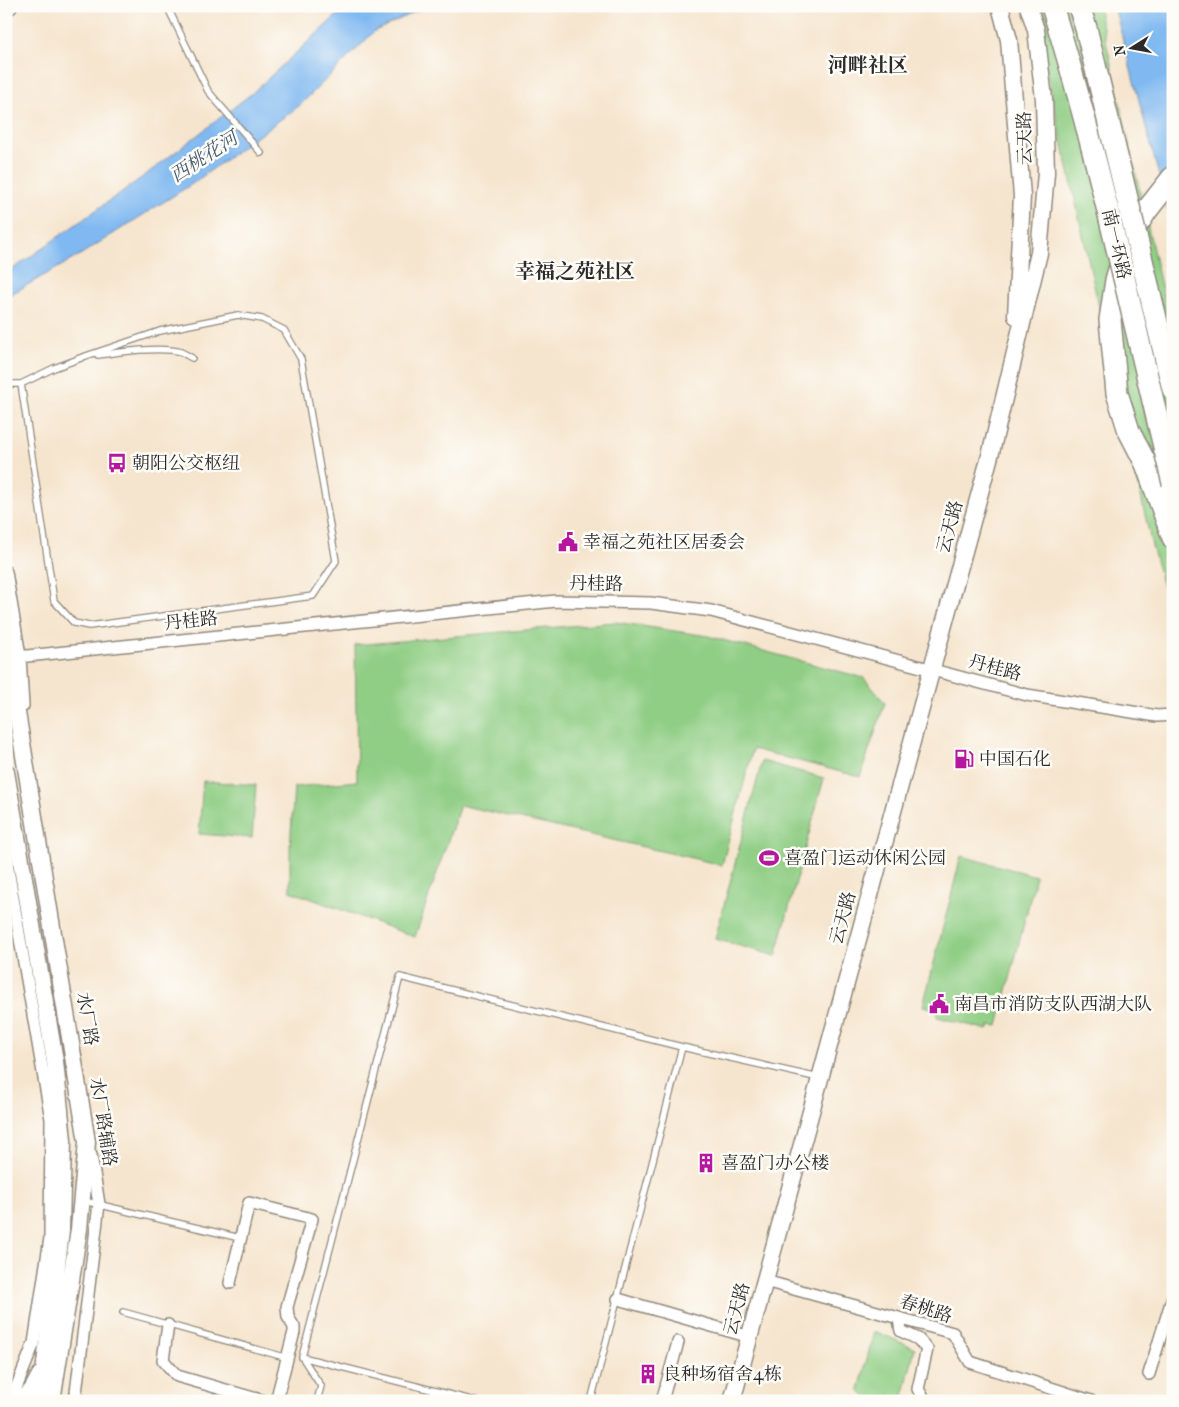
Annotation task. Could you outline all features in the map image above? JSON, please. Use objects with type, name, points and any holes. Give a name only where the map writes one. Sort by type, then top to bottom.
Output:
[{"type":"highway","name":"南一环路","points":[[1051,6],[1094,150],[1146,376],[1173,483]]},
{"type":"highway","name":"南一环路","points":[[1081,6],[1173,389]]},
{"type":"highway","points":[[1173,177],[1128,239],[1116,280],[1110,320],[1116,393],[1129,431],[1146,464],[1173,538]]},
{"type":"street","name":"云天路","points":[[1000,6],[1009,40],[1022,196],[1014,358]]},
{"type":"street","name":"云天路","points":[[732,1401],[991,452],[1038,253],[1046,173],[1044,99],[1036,30],[1028,6]]},
{"type":"street","points":[[6,572],[11,653]]},
{"type":"street","name":"丹桂路","points":[[11,653],[556,601],[651,603],[711,611],[1027,695],[1157,716],[1173,715]]},
{"type":"street","name":"水厂路","points":[[11,653],[40,855],[87,1142],[80,1229],[52,1401]]},
{"type":"street","points":[[6,772],[55,1061],[63,1140],[61,1231],[39,1401]]},
{"type":"street","name":"水厂路辅路","points":[[40,855],[99,1204],[75,1401]]},
{"type":"street","points":[[6,858],[51,1119],[50,1238],[34,1343],[11,1401]]},
{"type":"street","points":[[230,1283],[249,1203],[312,1219],[287,1307],[288,1317],[294,1327],[294,1332],[276,1401]]},
{"type":"street","name":"春桃路","points":[[765,1281],[953,1333],[970,1362],[1092,1401]]},
{"type":"street","points":[[1149,1374],[1173,1296]]},
{"type":"street","points":[[618,1299],[750,1337]]},
{"type":"street","points":[[900,1318],[901,1331],[918,1339],[927,1349],[918,1389],[925,1401]]},
{"type":"street","points":[[168,1325],[163,1360],[177,1376],[264,1401]]},
{"type":"street","points":[[662,1401],[678,1342]]},
{"type":"street","points":[[22,1401],[32,1390],[45,1364]]},
{"type":"lane","points":[[167,6],[211,94],[261,153]]},
{"type":"lane","points":[[6,384],[21,384],[77,359],[160,332],[238,316],[262,318],[284,330],[301,359],[336,561],[313,596],[89,626],[74,622],[54,601],[21,384]]},
{"type":"lane","points":[[77,359],[121,352],[168,350],[180,352],[192,358]]},
{"type":"lane","points":[[317,1401],[321,1386],[302,1357],[400,977],[820,1079]]},
{"type":"lane","points":[[592,1401],[682,1047]]},
{"type":"lane","points":[[82,1201],[240,1238]]},
{"type":"lane","points":[[123,1312],[288,1358]]},
{"type":"lane","points":[[302,1357],[475,1401]]},
{"type":"green space","points":[[1032,6],[1098,6],[1173,338],[1173,623],[1151,542]]},
{"type":"green space","points":[[615,622],[708,636],[864,678],[885,703],[860,777],[753,749],[722,865],[460,805],[415,937],[290,891],[290,848],[294,787],[357,781],[355,645]]},
{"type":"green space","name":"喜盈门运动休闲公园","points":[[762,761],[824,778],[776,956],[715,939]]},
{"type":"green space","points":[[203,781],[256,785],[252,838],[199,834]]},
{"type":"green space","points":[[961,856],[1036,876],[998,1026],[990,1025],[988,1030],[937,1017],[938,1010],[923,1006]]},
{"type":"green space","points":[[874,1331],[915,1348],[904,1393],[909,1401],[871,1401],[859,1390]]},
{"type":"water","name":"西桃花河","points":[[347,6],[427,6],[375,31],[299,106],[192,184],[75,258],[6,297],[6,274],[144,176],[251,94]]},
{"type":"water","points":[[1114,6],[1173,6],[1173,229]]},
{"type":"place","name":"朝阳公交枢纽","points":[[117,463]]},
{"type":"place","name":"幸福之苑社区居委会","points":[[568,542]]},
{"type":"place","name":"中国石化","points":[[964,759]]},
{"type":"place","name":"喜盈门运动休闲公园","points":[[769,858]]},
{"type":"place","name":"南昌市消防支队西湖大队","points":[[939,1004]]},
{"type":"place","name":"喜盈门办公楼","points":[[706,1163]]},
{"type":"place","name":"良种场宿舍4栋","points":[[648,1374]]},
{"type":"district","name":"河畔社区","points":[[868,65]]},
{"type":"district","name":"幸福之苑社区","points":[[575,271]]}]
